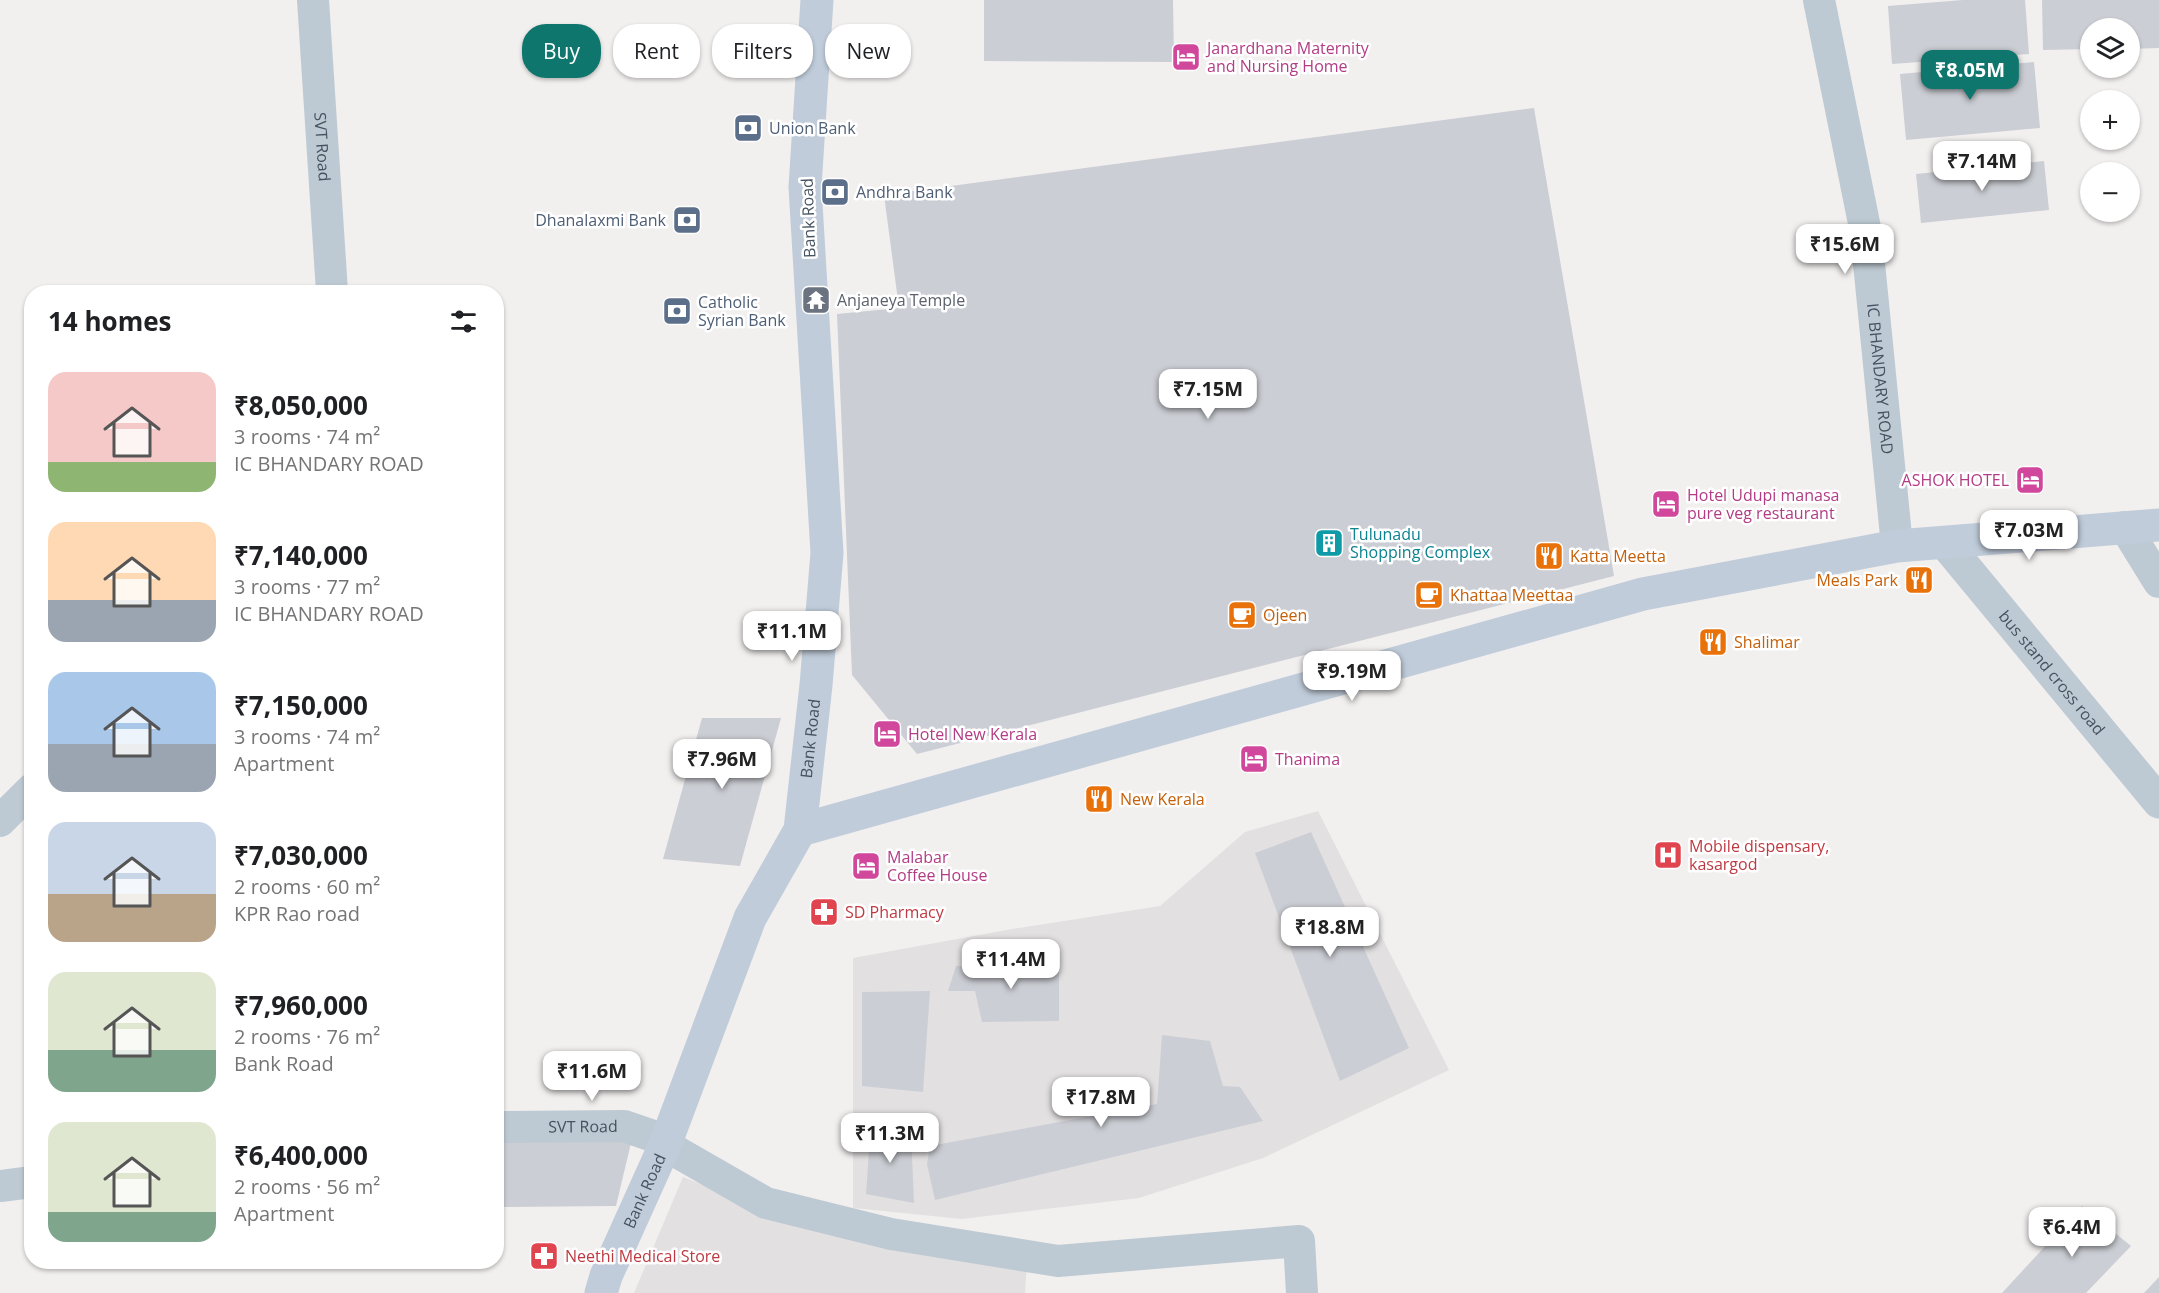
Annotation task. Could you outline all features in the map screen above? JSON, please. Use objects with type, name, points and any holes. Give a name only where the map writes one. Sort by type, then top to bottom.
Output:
[{"type":"main road","name":"Bank Road","points":[[601,1293],[606,1276],[665,1145],[750,918],[800,830],[816,685],[827,553],[805,187],[817,0]]},
{"type":"main road","points":[[800,830],[1643,594],[1897,546],[2159,525]]},
{"type":"street","name":"SVT Road","points":[[313,0],[332,285]]},
{"type":"street","name":"IC BHANDARY ROAD","points":[[1819,0],[1866,233],[1897,546]]},
{"type":"street","points":[[2125,527],[2159,582]]},
{"type":"street","name":"bus stand cross road","points":[[1945,543],[2159,802]]},
{"type":"street","points":[[0,820],[24,797]]},
{"type":"street","name":"SVT Road","points":[[504,1127],[624,1126],[656,1137],[665,1145],[766,1203],[891,1234],[1058,1261],[1299,1241],[1302,1293]]},
{"type":"street","points":[[0,1186],[24,1183]]},
{"type":"shaded area","points":[[1318,811],[1449,1070],[1263,1158],[1139,1198],[962,1219],[853,1208],[853,958],[1012,929],[1160,906],[1245,832]]},
{"type":"shaded area","points":[[683,1177],[757,1206],[1027,1261],[1025,1293],[634,1293]]},
{"type":"building","points":[[984,0],[1173,0],[1174,62],[984,61]]},
{"type":"building","points":[[1963,0],[2025,0],[2029,54],[1892,64],[1888,6]]},
{"type":"building","points":[[2042,0],[2159,0],[2159,48],[2140,49],[2140,18],[2080,18],[2080,49],[2043,50]]},
{"type":"building","points":[[2034,62],[2040,128],[1906,140],[1900,74]]},
{"type":"building","points":[[1534,108],[1614,576],[917,754],[852,675],[837,314],[899,308],[884,195]]},
{"type":"building","points":[[2044,161],[2049,210],[1921,223],[1916,174]]},
{"type":"building","points":[[702,718],[781,718],[740,866],[663,859]]},
{"type":"building","points":[[1311,832],[1409,1048],[1340,1081],[1255,853]]},
{"type":"building","points":[[991,952],[1021,954],[1015,973],[1059,965],[1059,1021],[982,1022],[975,991],[948,991],[956,966],[982,966]]},
{"type":"building","points":[[930,991],[923,1092],[862,1086],[862,992]]},
{"type":"building","points":[[1162,1035],[1210,1041],[1223,1086],[1240,1087],[1263,1121],[935,1200],[927,1164],[930,1146],[1157,1104]]},
{"type":"building","points":[[871,1123],[911,1131],[914,1203],[866,1194]]},
{"type":"building","points":[[617,1140],[631,1143],[616,1206],[504,1207],[504,1141]]},
{"type":"building","points":[[2082,1206],[2131,1246],[2086,1293],[2002,1293]]},
{"type":"building","points":[[2159,1277],[2159,1293],[2144,1293]]},
{"type":"place","name":"Janardhana Maternity and Nursing Home","points":[[1186,57]]},
{"type":"place","name":"Union Bank","points":[[748,128]]},
{"type":"place","name":"Andhra Bank","points":[[835,192]]},
{"type":"place","name":"Dhanalaxmi Bank","points":[[687,220]]},
{"type":"place","name":"Anjaneya Temple","points":[[816,300]]},
{"type":"place","name":"Catholic Syrian Bank","points":[[677,311]]},
{"type":"place","name":"ASHOK HOTEL","points":[[2030,480]]},
{"type":"place","name":"Hotel Udupi manasa pure veg restaurant","points":[[1666,504]]},
{"type":"place","name":"Tulunadu Shopping Complex","points":[[1329,543]]},
{"type":"place","name":"Katta Meetta","points":[[1549,556]]},
{"type":"place","name":"Meals Park","points":[[1919,580]]},
{"type":"place","name":"Khattaa Meettaa","points":[[1429,595]]},
{"type":"place","name":"Ojeen","points":[[1242,615]]},
{"type":"place","name":"Shalimar","points":[[1713,642]]},
{"type":"place","name":"Hotel New Kerala","points":[[887,734]]},
{"type":"place","name":"Thanima","points":[[1254,759]]},
{"type":"place","name":"New Kerala","points":[[1099,799]]},
{"type":"place","name":"Mobile dispensary, kasargod","points":[[1668,855]]},
{"type":"place","name":"Malabar Coffee House","points":[[866,866]]},
{"type":"place","name":"SD Pharmacy","points":[[824,912]]},
{"type":"place","name":"Neethi Medical Store","points":[[544,1256]]}]
